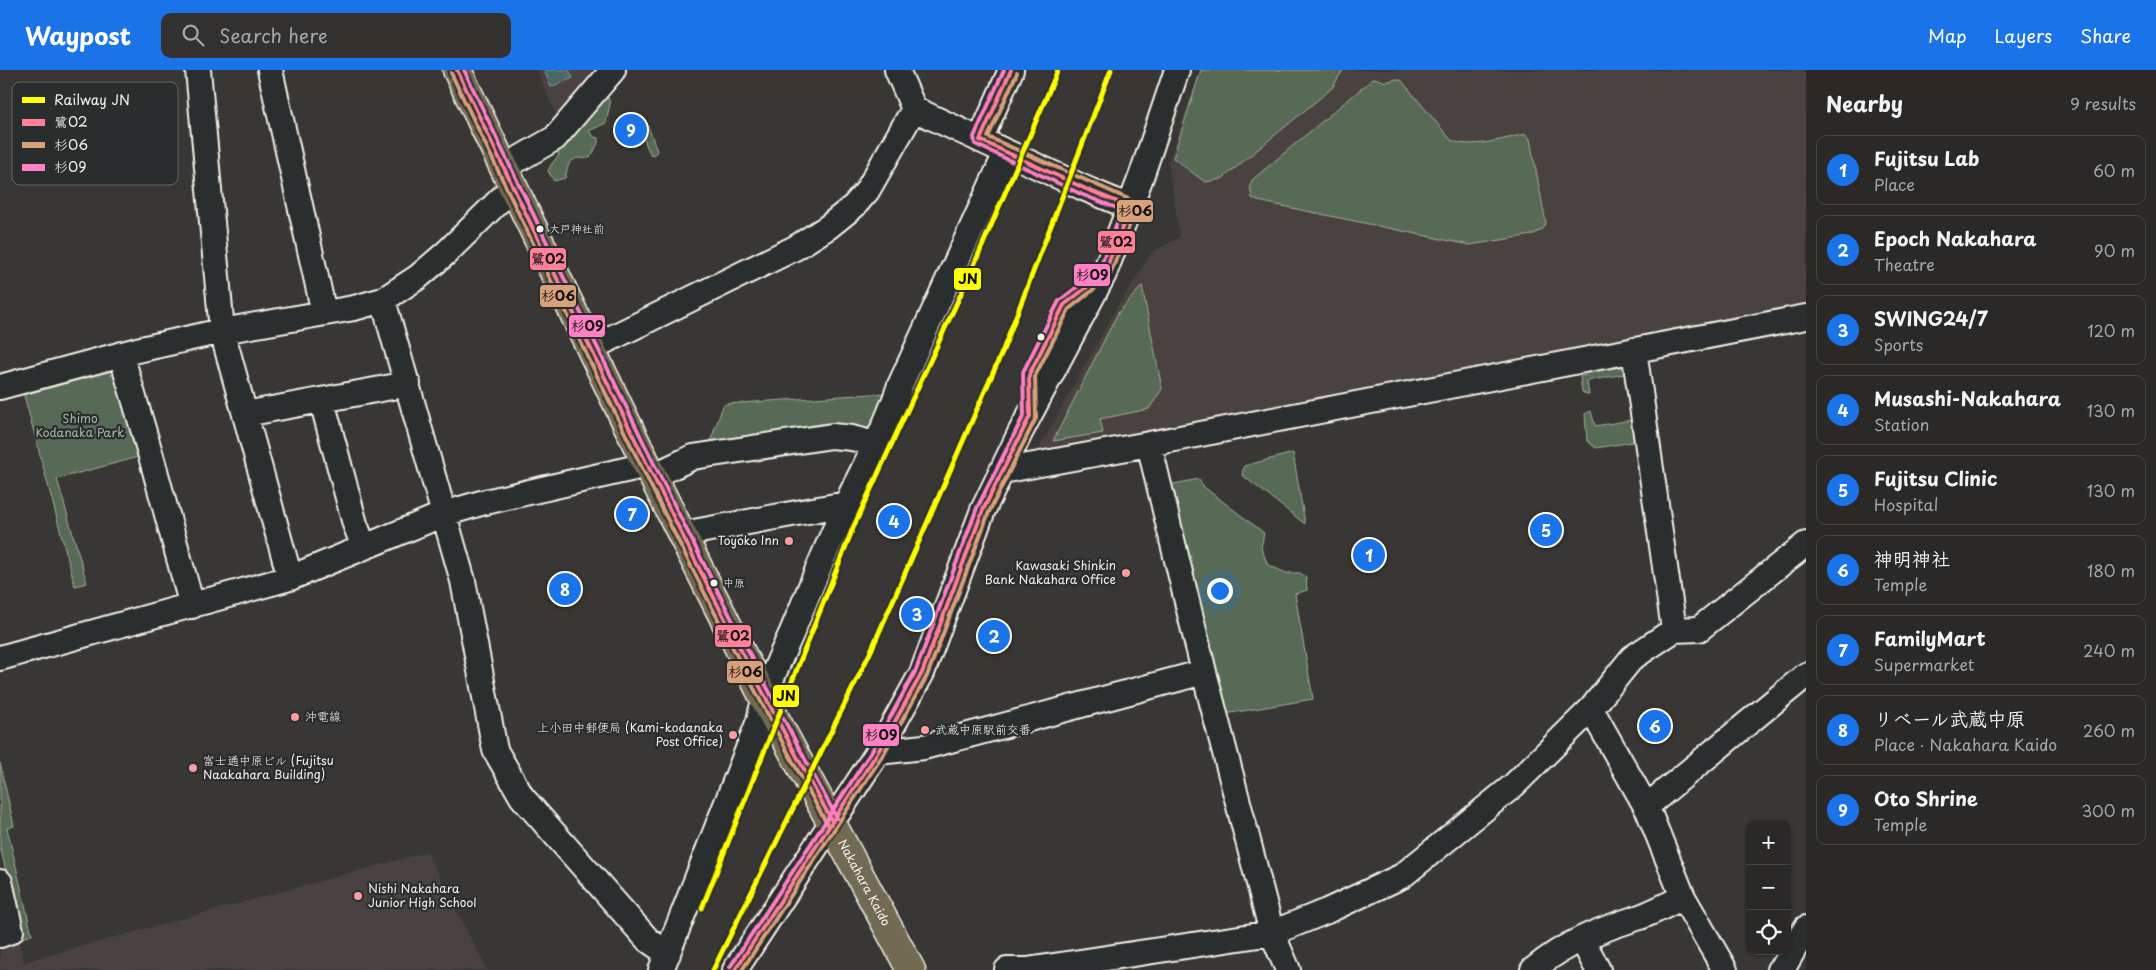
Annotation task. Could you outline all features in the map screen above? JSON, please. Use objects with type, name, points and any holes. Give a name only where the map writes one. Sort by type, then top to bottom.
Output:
[{"type":"main road","name":"Nakahara Kaido","points":[[457,70],[650,470],[764,698],[911,970]]},
{"type":"street","points":[[198,70],[222,331],[290,578]]},
{"type":"street","points":[[270,70],[324,313]]},
{"type":"street","points":[[0,387],[121,354],[222,331],[354,308],[383,300],[418,277],[446,253],[509,176],[555,138],[613,70]]},
{"type":"street","points":[[897,70],[914,109],[1006,153],[1130,207]]},
{"type":"street","points":[[980,140],[1010,70]]},
{"type":"street","points":[[735,970],[878,752],[922,673],[983,510],[1104,274],[1130,207],[1178,70]]},
{"type":"street","points":[[591,348],[795,248],[828,227],[854,206],[867,191],[914,109]]},
{"type":"street","points":[[664,962],[759,721],[764,698],[846,504],[875,444],[1006,153]]},
{"type":"street","points":[[383,300],[465,590],[495,750],[522,797],[648,940],[664,962]]},
{"type":"street","points":[[1002,471],[1806,317]]},
{"type":"street","points":[[1634,350],[1674,630]]},
{"type":"street","points":[[121,354],[192,606]]},
{"type":"street","points":[[245,414],[408,384]]},
{"type":"street","points":[[322,401],[355,524],[364,547]]},
{"type":"street","points":[[0,658],[290,578],[444,514],[481,503],[650,470],[694,457],[832,436],[852,438],[875,444]]},
{"type":"street","points":[[1149,444],[1204,672],[1272,933],[1288,970]]},
{"type":"street","points":[[683,534],[846,504]]},
{"type":"street","points":[[1006,970],[1027,970],[1272,933],[1327,911],[1402,876],[1514,785],[1591,708],[1632,658],[1674,630],[1699,629],[1806,544]]},
{"type":"street","points":[[878,752],[924,747],[1204,672]]},
{"type":"street","points":[[1646,807],[1806,675]]},
{"type":"street","points":[[1591,708],[1646,807],[1682,897],[1725,970]]},
{"type":"street","points":[[0,882],[11,931],[0,935]]},
{"type":"street","points":[[1533,970],[1559,950],[1582,938],[1622,921],[1641,917],[1682,897]]},
{"type":"street","points":[[1779,970],[1786,963],[1806,928]]},
{"type":"street","points":[[1582,938],[1598,970]]},
{"type":"shaded area","points":[[537,70],[606,70],[560,124]]},
{"type":"shaded area","points":[[1200,70],[1806,70],[1806,303],[1045,450],[1040,446],[1117,307],[1153,251],[1180,237],[1168,162]]},
{"type":"shaded area","name":"Nishi Nakahara Junior High School","points":[[427,852],[487,970],[0,970],[0,945],[18,939],[24,962]]},
{"type":"green space","points":[[1201,70],[1343,70],[1332,88],[1222,179],[1205,182],[1173,158]]},
{"type":"green space","points":[[1374,78],[1386,82],[1396,79],[1402,81],[1451,140],[1459,143],[1477,144],[1526,134],[1530,139],[1546,223],[1543,229],[1532,235],[1470,245],[1258,201],[1252,198],[1250,186],[1252,180]]},
{"type":"green space","points":[[605,95],[608,97],[610,104],[606,123],[589,131],[594,137],[598,138],[598,144],[590,157],[571,161],[565,178],[554,181],[548,171],[559,155],[558,149]]},
{"type":"green space","points":[[647,123],[657,151],[651,155],[641,126]]},
{"type":"green space","points":[[1142,286],[1162,389],[1149,409],[1100,419],[1103,433],[1053,441],[1118,313]]},
{"type":"green space","points":[[1614,363],[1632,377],[1641,431],[1632,442],[1596,448],[1587,441],[1585,414],[1591,411],[1595,426],[1632,420],[1624,374],[1587,381],[1589,395],[1582,392],[1580,376],[1588,375],[1594,367]]},
{"type":"green space","name":"Shimo Kodanaka Park","points":[[108,372],[115,377],[138,457],[57,479],[87,583],[75,586],[24,395]]},
{"type":"green space","points":[[886,393],[867,435],[711,447],[710,442],[723,406],[726,404]]},
{"type":"green space","points":[[1293,453],[1305,524],[1242,475],[1244,466]]},
{"type":"green space","points":[[1199,479],[1204,487],[1264,533],[1261,548],[1268,565],[1286,573],[1300,573],[1306,577],[1307,590],[1295,594],[1313,699],[1225,714],[1168,485]]},
{"type":"green space","points":[[0,763],[14,826],[7,828],[32,935],[22,938],[0,846]]},
{"type":"water","points":[[544,70],[569,70],[573,78],[551,87]]},
{"type":"rail line","name":"JN","points":[[702,908],[853,528],[971,272],[1058,70]]},
{"type":"rail line","name":"JN","points":[[713,970],[870,653],[1003,350],[1111,70]]},
{"type":"transit line","name":"鷺02","points":[[457,70],[593,354],[686,542],[733,636],[832,821]]},
{"type":"transit line","name":"杉09","points":[[464,70],[692,540],[787,726],[837,818]]},
{"type":"transit line","name":"杉09","points":[[730,967],[873,749],[916,670],[977,508],[1024,415],[1023,372],[1059,301],[1099,270],[1122,210],[1083,195],[975,144],[974,137],[1004,70]]},
{"type":"transit line","name":"鷺02","points":[[735,970],[878,752],[922,673],[983,510],[1030,416],[1029,375],[1064,305],[1104,274],[1130,207],[1086,189],[980,140],[1011,70]]},
{"type":"transit line","name":"杉06","points":[[451,73],[680,545],[827,824]]},
{"type":"transit line","name":"杉06","points":[[742,970],[883,755],[927,676],[989,512],[1036,418],[1035,376],[1069,309],[1109,277],[1136,209],[1133,201],[988,137],[1017,73]]},
{"type":"place","name":"Oto Shrine","points":[[631,130]]},
{"type":"place","name":"大戸神社前","points":[[540,229]]},
{"type":"place","name":"FamilyMart","points":[[632,514]]},
{"type":"place","name":"Musashi-Nakahara","points":[[894,521]]},
{"type":"place","name":"Fujitsu Clinic","points":[[1546,530]]},
{"type":"place","name":"Toyoko Inn","points":[[789,541]]},
{"type":"place","name":"Fujitsu Lab","points":[[1369,555]]},
{"type":"place","name":"Kawasaki Shinkin Bank Nakahara Office","points":[[1126,573]]},
{"type":"place","name":"中原","points":[[714,583]]},
{"type":"place","name":"リベール武蔵中原","points":[[565,589]]},
{"type":"place","name":"SWING24/7","points":[[917,614]]},
{"type":"place","name":"Epoch Nakahara","points":[[994,636]]},
{"type":"place","name":"沖電線","points":[[295,717]]},
{"type":"place","name":"神明神社","points":[[1655,726]]},
{"type":"place","name":"武蔵中原駅前交番","points":[[925,730]]},
{"type":"place","name":"上小田中郵便局 (Kami-kodanaka Post Office)","points":[[733,735]]},
{"type":"place","name":"富士通中原ビル (Fujitsu Naakahara Building)","points":[[193,768]]},
{"type":"place","name":"Nishi Nakahara Junior High School","points":[[358,896]]}]
